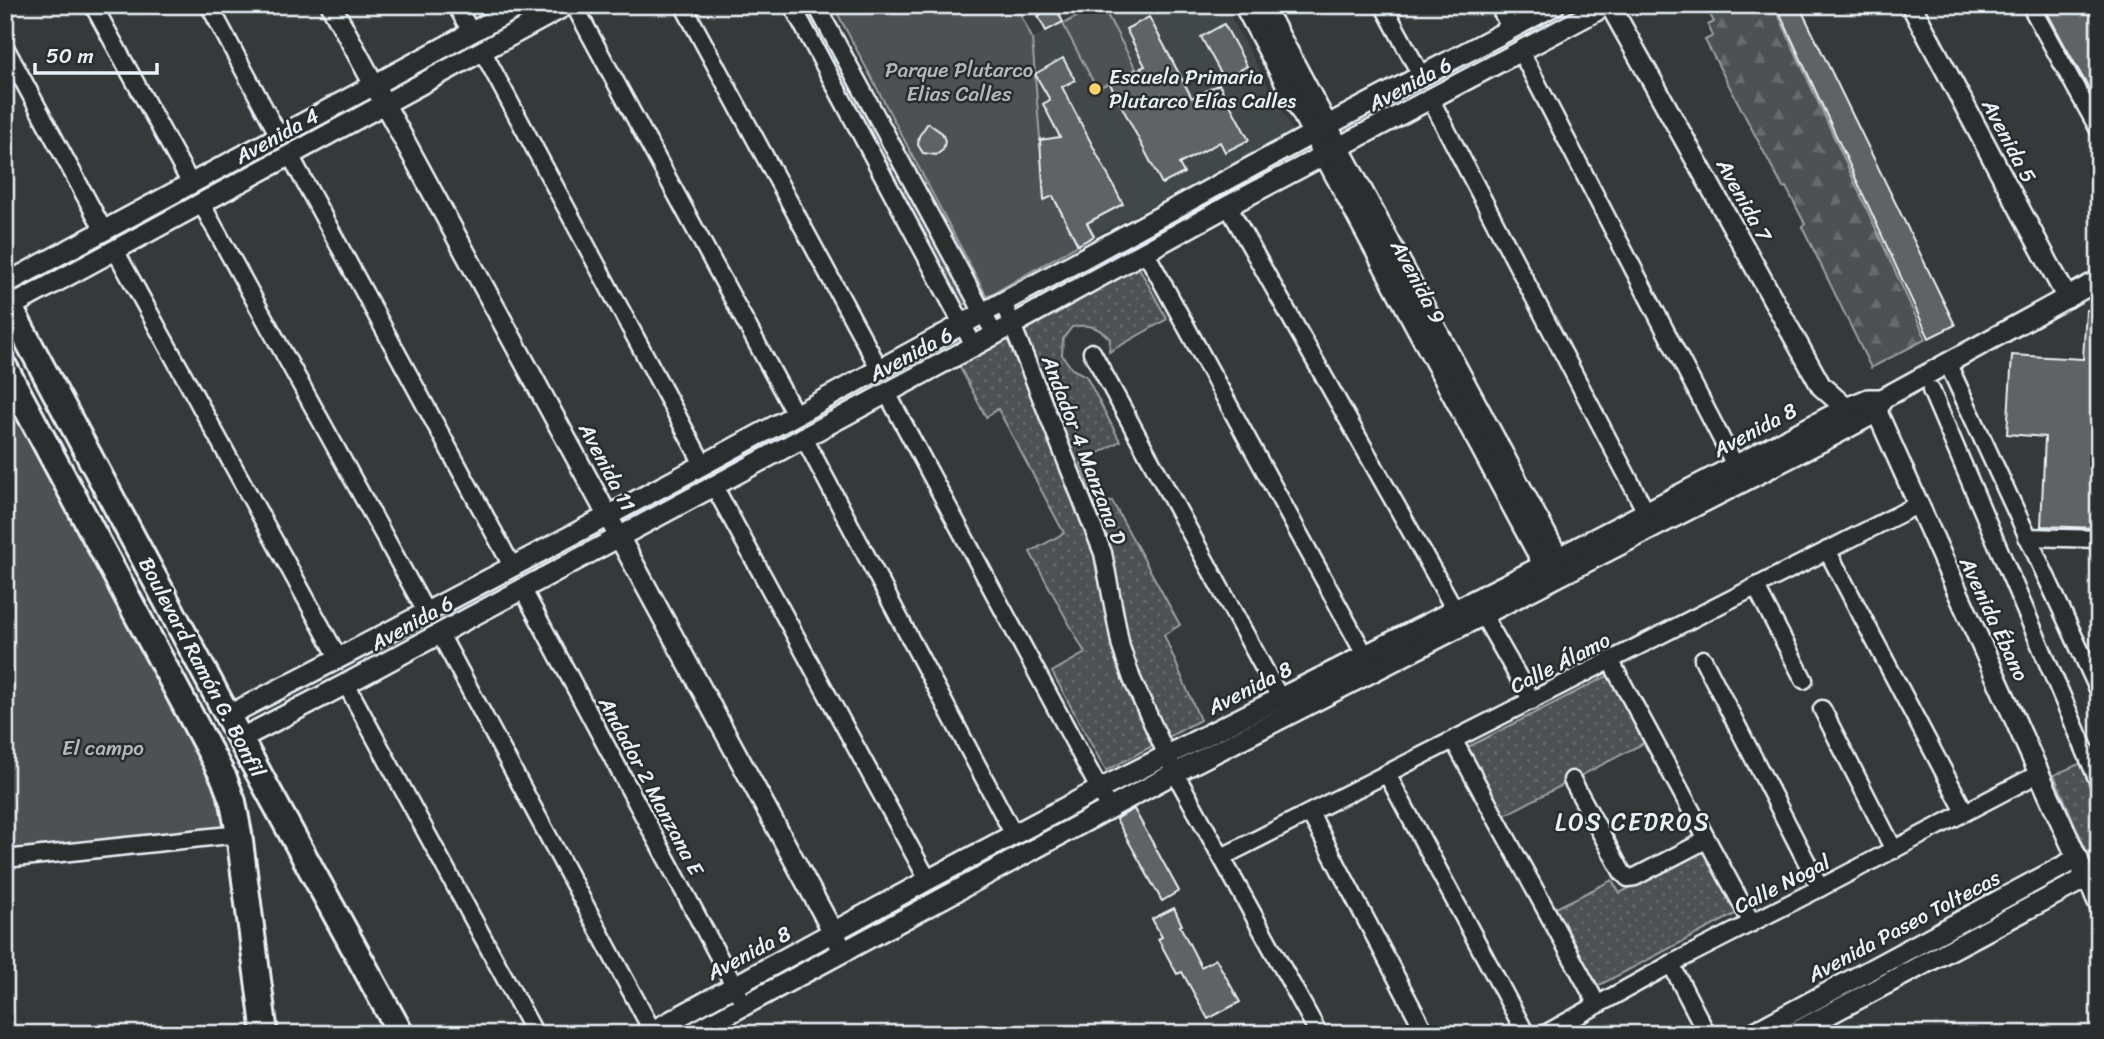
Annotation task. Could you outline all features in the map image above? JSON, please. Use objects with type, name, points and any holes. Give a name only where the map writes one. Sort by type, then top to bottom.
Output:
[{"type":"main road","name":"Boulevard Ramón G. Bonfil","points":[[7,296],[240,739],[401,1034]]},
{"type":"main road","name":"Boulevard Ramón G. Bonfil","points":[[5,368],[210,749],[233,802],[264,1034]]},
{"type":"street","points":[[93,5],[191,184]]},
{"type":"street","points":[[209,5],[279,136]]},
{"type":"street","name":"Avenida 11","points":[[331,5],[838,942]]},
{"type":"street","points":[[456,5],[471,32]]},
{"type":"street","name":"Avenida 4","points":[[7,296],[23,274],[522,5]]},
{"type":"street","name":"Avenida 4","points":[[7,296],[35,293],[567,5]]},
{"type":"street","points":[[574,5],[795,414]]},
{"type":"street","points":[[683,5],[879,369]]},
{"type":"street","points":[[792,5],[974,346]]},
{"type":"street","points":[[816,5],[995,335]]},
{"type":"street","name":"Avenida 9","points":[[1244,5],[1320,129],[1555,569]]},
{"type":"street","name":"Avenida 9","points":[[1264,5],[1320,129]]},
{"type":"street","points":[[1382,5],[1422,77]]},
{"type":"street","points":[[1497,5],[1511,29]]},
{"type":"street","name":"Avenida 6","points":[[228,716],[608,515],[1320,129],[1555,5]]},
{"type":"street","name":"Avenida 6","points":[[240,739],[995,335],[1228,206],[1521,52],[1596,11],[1602,5]]},
{"type":"street","name":"Avenida 7","points":[[1611,5],[1821,386],[1867,408]]},
{"type":"street","name":"Avenida 5","points":[[1911,5],[2067,298]]},
{"type":"street","points":[[2030,5],[2099,130]]},
{"type":"street","points":[[5,47],[104,231]]},
{"type":"street","points":[[820,57],[838,47]]},
{"type":"street","points":[[482,50],[703,464]]},
{"type":"street","points":[[1521,52],[1735,467]]},
{"type":"street","points":[[408,67],[418,86]]},
{"type":"street","points":[[345,100],[356,119]]},
{"type":"street","points":[[1431,100],[1646,512]]},
{"type":"street","points":[[290,155],[512,566]]},
{"type":"street","points":[[890,188],[910,178]]},
{"type":"street","points":[[201,203],[426,612]]},
{"type":"street","points":[[1228,206],[1455,611]]},
{"type":"street","points":[[115,250],[339,659]]},
{"type":"street","points":[[1145,251],[1365,655]]},
{"type":"street","points":[[23,274],[35,293]]},
{"type":"street","name":"Avenida 8","points":[[651,1033],[734,986],[838,942],[1109,808],[1171,764],[1280,698],[1455,611],[1555,569],[1867,408],[2099,281]]},
{"type":"street","name":"Andador 4 Manzana D","points":[[1003,302],[1103,553],[1121,647],[1132,679],[1171,764],[1319,1034]]},
{"type":"street","points":[[1092,352],[1280,698]]},
{"type":"street","points":[[1947,362],[2099,691]]},
{"type":"street","points":[[1931,390],[2099,783]]},
{"type":"street","points":[[887,393],[1109,808]]},
{"type":"street","name":"Avenida 8","points":[[691,1034],[744,1004],[928,880],[1100,789],[1171,764],[1483,615],[1646,512],[1735,467],[1867,408]]},
{"type":"street","name":"Avenida Ébano","points":[[1867,408],[1917,505],[2086,878]]},
{"type":"street","points":[[803,436],[1014,835]]},
{"type":"street","points":[[715,486],[928,880]]},
{"type":"street","name":"Calle Álamo","points":[[1222,857],[1917,505]]},
{"type":"street","points":[[2027,537],[2099,539]]},
{"type":"street","points":[[1827,550],[1965,812]]},
{"type":"street","points":[[1756,586],[1804,680]]},
{"type":"street","name":"Andador 2 Manzana E","points":[[522,588],[744,1004]]},
{"type":"street","points":[[1483,615],[1532,701]]},
{"type":"street","points":[[440,634],[651,1033]]},
{"type":"street","points":[[1703,659],[1820,888]]},
{"type":"street","points":[[1610,660],[1752,923]]},
{"type":"street","points":[[346,684],[535,1034]]},
{"type":"street","points":[[1822,709],[1894,850]]},
{"type":"street","points":[[1454,741],[1597,1004]]},
{"type":"street","name":"Calle Nogal","points":[[1545,1034],[1671,964],[2040,773]]},
{"type":"street","points":[[1387,774],[1526,1034]]},
{"type":"street","points":[[1572,780],[1622,872],[1628,878],[1635,877],[1706,840]]},
{"type":"street","points":[[1310,813],[1426,1034]]},
{"type":"street","points":[[5,859],[239,834]]},
{"type":"street","name":"Avenida Paseo Toltecas","points":[[1751,1034],[2078,858]]},
{"type":"street","points":[[2086,878],[2099,908]]},
{"type":"street","name":"Avenida Paseo Toltecas","points":[[1792,1034],[2086,878]]},
{"type":"street","points":[[1671,964],[1707,1034]]},
{"type":"shaded area","points":[[1095,5],[1110,5],[1115,13],[1129,5],[1224,5],[1294,132],[1078,245],[1043,176],[1032,38]]},
{"type":"green space","name":"Parque Plutarco Elias Calles","points":[[833,5],[1016,5],[1032,38],[1043,176],[1078,245],[987,297]]},
{"type":"green space","points":[[1102,5],[1136,69],[1097,89],[1063,24]]},
{"type":"green space","points":[[1705,5],[1774,5],[1926,339],[1871,368],[1802,226],[1805,224],[1786,187],[1783,188],[1705,40],[1713,36],[1708,25],[1714,22]]},
{"type":"green space","points":[[838,59],[897,167],[889,171],[830,63]]},
{"type":"green space","points":[[909,189],[969,302],[961,306],[901,193]]},
{"type":"green space","points":[[1138,266],[1167,319],[1109,352],[1110,339],[1101,331],[1088,326],[1072,327],[1063,339],[1062,355],[1072,369],[1086,376],[1120,441],[1081,463],[1096,509],[1112,501],[1180,625],[1164,635],[1200,720],[1106,771],[1052,672],[1085,653],[1030,552],[1064,533],[998,409],[986,417],[957,362]]},
{"type":"green space","name":"El campo","points":[[5,364],[243,830],[5,858]]},
{"type":"green space","points":[[1609,675],[1644,743],[1501,817],[1466,748]]},
{"type":"green space","points":[[2081,763],[2099,809],[2099,881],[2054,775]]},
{"type":"green space","points":[[1704,849],[1737,913],[1594,988],[1552,910],[1612,880],[1620,893]]},
{"type":"building","points":[[1776,5],[1799,5],[1955,325],[1929,338]]},
{"type":"building","points":[[2043,5],[2099,5],[2099,107],[2064,44]]},
{"type":"building","points":[[1055,6],[1063,22],[1046,31],[1038,16]]},
{"type":"building","points":[[1149,17],[1192,98],[1219,84],[1249,140],[1225,152],[1220,142],[1179,164],[1184,173],[1162,184],[1110,84],[1145,66],[1126,29]]},
{"type":"building","points":[[1224,24],[1247,66],[1224,79],[1201,37]]},
{"type":"building","points":[[1063,58],[1075,80],[1062,87],[1123,204],[1087,223],[1094,236],[1078,245],[1053,196],[1044,200],[1040,140],[1060,137],[1043,104],[1050,100],[1035,74]]},
{"type":"building","points":[[928,123],[942,133],[945,141],[943,150],[936,155],[923,153],[918,145],[919,136]]},
{"type":"building","points":[[2086,310],[2099,311],[2099,528],[2041,526],[2045,437],[2007,434],[2012,355],[2083,359]]},
{"type":"building","points":[[1134,809],[1179,891],[1162,901],[1116,819]]},
{"type":"building","points":[[1174,908],[1201,967],[1216,959],[1240,1002],[1208,1019],[1182,972],[1177,974],[1158,939],[1162,937],[1152,919]]},
{"type":"place","name":"Escuela Primaria Plutarco Elías Calles","points":[[1095,89]]},
{"type":"district","name":"LOS CEDROS","points":[[1633,822]]}]
